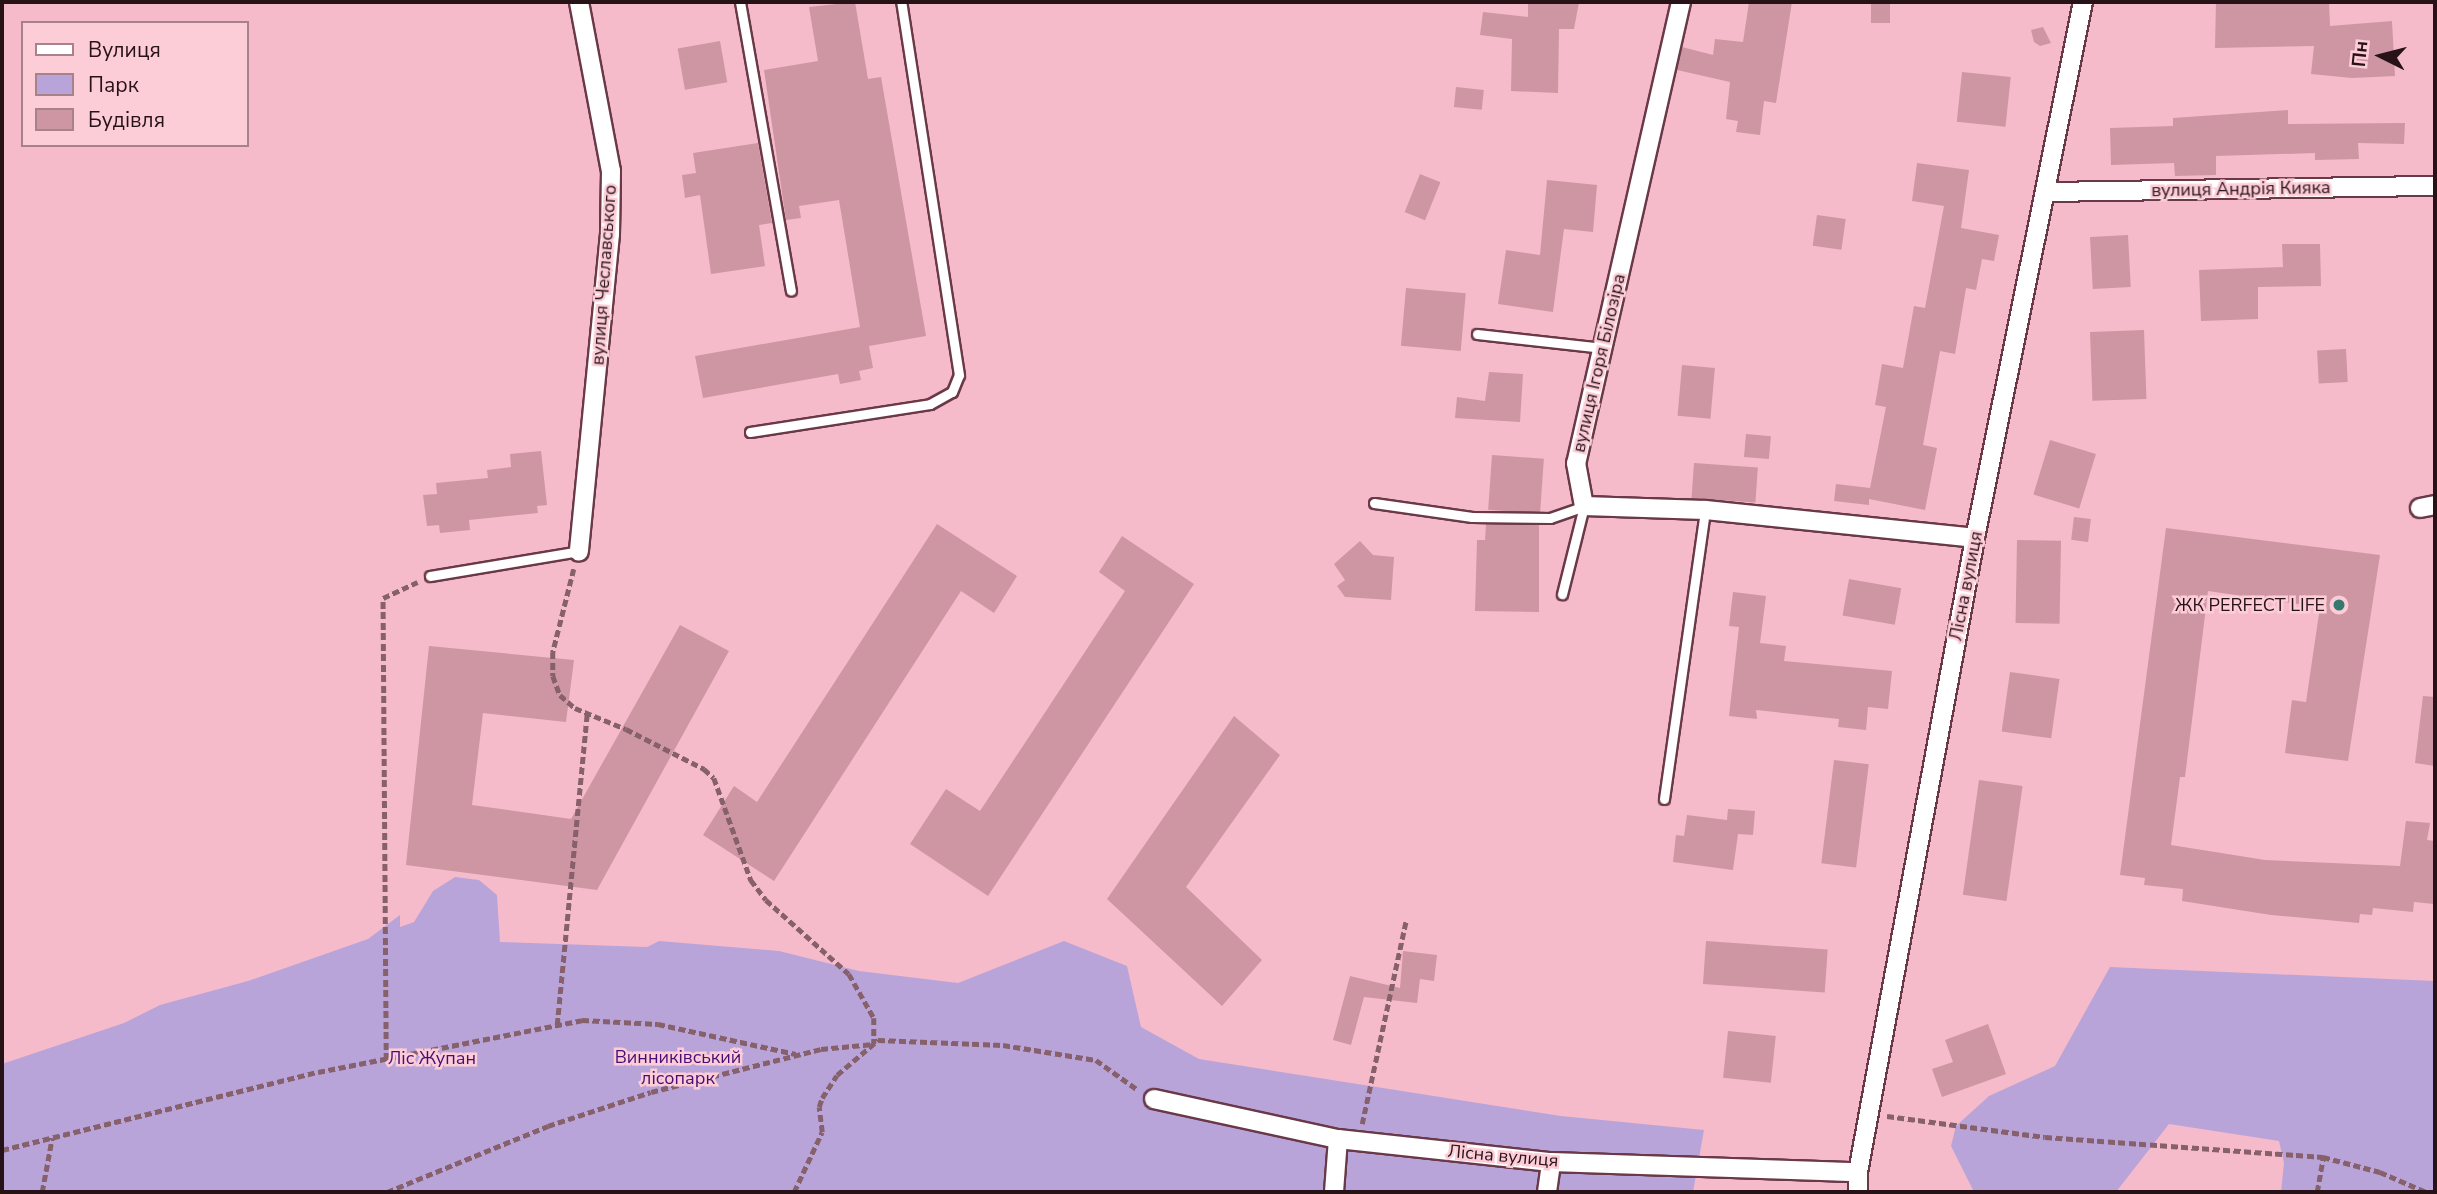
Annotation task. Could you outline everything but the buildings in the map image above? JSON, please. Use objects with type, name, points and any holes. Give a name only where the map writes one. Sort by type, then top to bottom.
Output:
[{"type":"street","name":"вулиця Чеславського","points":[[579,2],[611,172],[610,234],[579,551]]},
{"type":"street","name":"вулиця Ігоря Білозіра","points":[[1584,506],[1576,463],[1681,2]]},
{"type":"street","name":"Лісна вулиця","points":[[1858,1192],[1857,1172],[1975,538],[2048,192],[2083,2]]},
{"type":"street","name":"вулиця Андрія Кияка","points":[[2048,192],[2435,186]]},
{"type":"street","points":[[1584,506],[1704,510],[1975,538]]},
{"type":"street","name":"Лісна вулиця","points":[[1154,1099],[1358,1142],[1551,1162],[1857,1172]]},
{"type":"street","points":[[1334,1192],[1338,1139]]},
{"type":"street","points":[[1547,1192],[1551,1162]]},
{"type":"lane","points":[[740,2],[791,291]]},
{"type":"lane","points":[[750,432],[930,404],[951,392],[959,375],[901,2]]},
{"type":"lane","points":[[1477,334],[1603,348]]},
{"type":"lane","points":[[1374,503],[1472,517],[1524,518],[1550,518],[1584,506]]},
{"type":"lane","points":[[1562,594],[1584,506]]},
{"type":"lane","points":[[1664,799],[1704,510]]},
{"type":"lane","points":[[430,576],[579,551]]},
{"type":"path","points":[[579,551],[552,665],[560,695],[587,714],[626,729],[704,769],[713,778],[751,880],[766,900],[849,974],[874,1018],[874,1044]]},
{"type":"path","points":[[386,1060],[383,598],[430,576]]},
{"type":"path","points":[[557,1025],[587,714]]},
{"type":"path","points":[[1358,1142],[1406,921]]},
{"type":"path","points":[[2,1150],[143,1112],[582,1020],[658,1024],[796,1054]]},
{"type":"path","points":[[387,1192],[548,1126],[664,1088],[796,1054],[874,1044],[892,1038],[1003,1045],[1096,1060],[1154,1099]]},
{"type":"path","points":[[794,1192],[822,1132],[819,1107],[822,1098],[837,1075],[874,1044]]},
{"type":"path","points":[[1869,1114],[2045,1137],[2323,1157],[2380,1172],[2426,1192]]},
{"type":"path","points":[[42,1192],[52,1138]]},
{"type":"path","points":[[2317,1192],[2323,1157]]},
{"type":"green space","name":"Ліс Жупан","points":[[455,877],[479,880],[497,895],[500,942],[647,947],[659,941],[779,951],[859,971],[958,983],[1064,941],[1127,966],[1141,1027],[1199,1059],[1561,1116],[1704,1130],[1693,1192],[2,1192],[2,1064],[124,1023],[160,1005],[248,981],[368,939],[400,915],[400,927],[414,922],[433,891]]},
{"type":"green space","points":[[2110,967],[2435,981],[2435,1192],[2281,1192],[2284,1163],[2279,1141],[2169,1124],[2116,1192],[1974,1192],[1951,1146],[1956,1126],[1989,1096],[2055,1066]]},
{"type":"place","name":"ЖК PERFECT LIFE","points":[[2339,605]]},
{"type":"park label","name":"Винниківський лісопарк","points":[[678,1068]]}]
